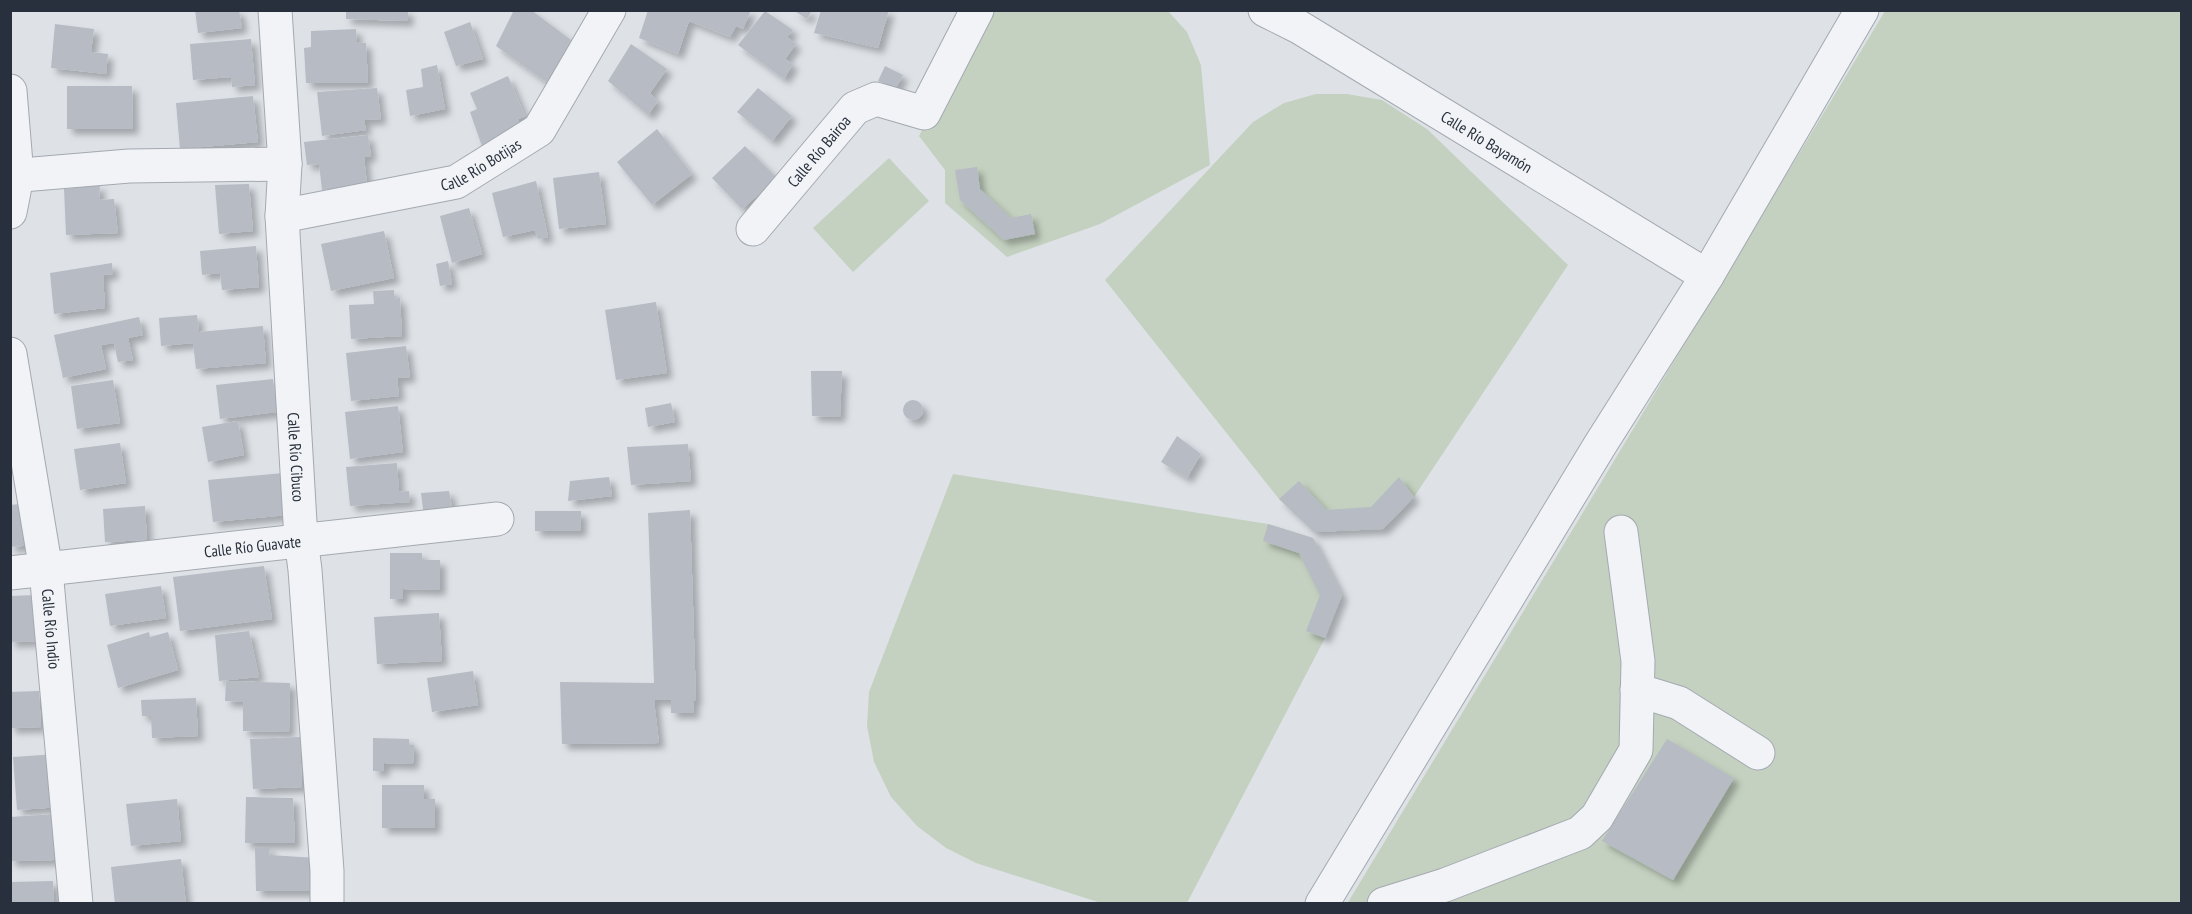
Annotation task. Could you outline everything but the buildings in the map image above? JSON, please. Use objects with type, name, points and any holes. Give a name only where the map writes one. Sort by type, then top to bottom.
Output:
[{"type":"street","name":"Calle Río Cibuco","points":[[275,10],[285,164],[282,216],[302,539],[327,871],[327,903]]},
{"type":"street","name":"Calle Río Botijas","points":[[282,216],[456,182],[465,177],[539,130],[609,10]]},
{"type":"street","name":"Calle Río Bairoa","points":[[753,229],[855,108],[876,99],[924,113],[977,10]]},
{"type":"street","name":"Calle Río Bayamón","points":[[1265,10],[1299,27],[1707,276]]},
{"type":"street","points":[[1322,903],[1600,446],[1707,276],[1862,10]]},
{"type":"street","points":[[10,91],[14,176],[10,212]]},
{"type":"street","points":[[14,176],[129,166],[285,164]]},
{"type":"street","name":"Calle Río Indio","points":[[10,354],[46,570],[76,903]]},
{"type":"street","name":"Calle Río Guavate","points":[[10,573],[497,519]]},
{"type":"street","points":[[1384,903],[1445,885],[1580,833],[1597,818],[1636,750],[1638,661],[1621,532]]},
{"type":"street","points":[[1637,690],[1679,703],[1758,753]]},
{"type":"green space","points":[[982,11],[1168,11],[1187,32],[1201,65],[1210,165],[1100,224],[1007,257],[945,203],[945,170],[919,136]]},
{"type":"green space","points":[[1885,11],[2181,11],[2181,903],[1347,904]]},
{"type":"green space","points":[[1316,94],[1347,94],[1382,100],[1427,129],[1568,265],[1414,497],[1383,529],[1314,532],[1279,499],[1105,280],[1253,122],[1284,103]]},
{"type":"green space","points":[[889,158],[929,201],[853,272],[813,228]]},
{"type":"green space","points":[[953,474],[1268,524],[1313,538],[1342,595],[1325,638],[1187,903],[1101,903],[976,863],[946,848],[917,826],[891,797],[874,762],[867,726],[869,692]]}]
